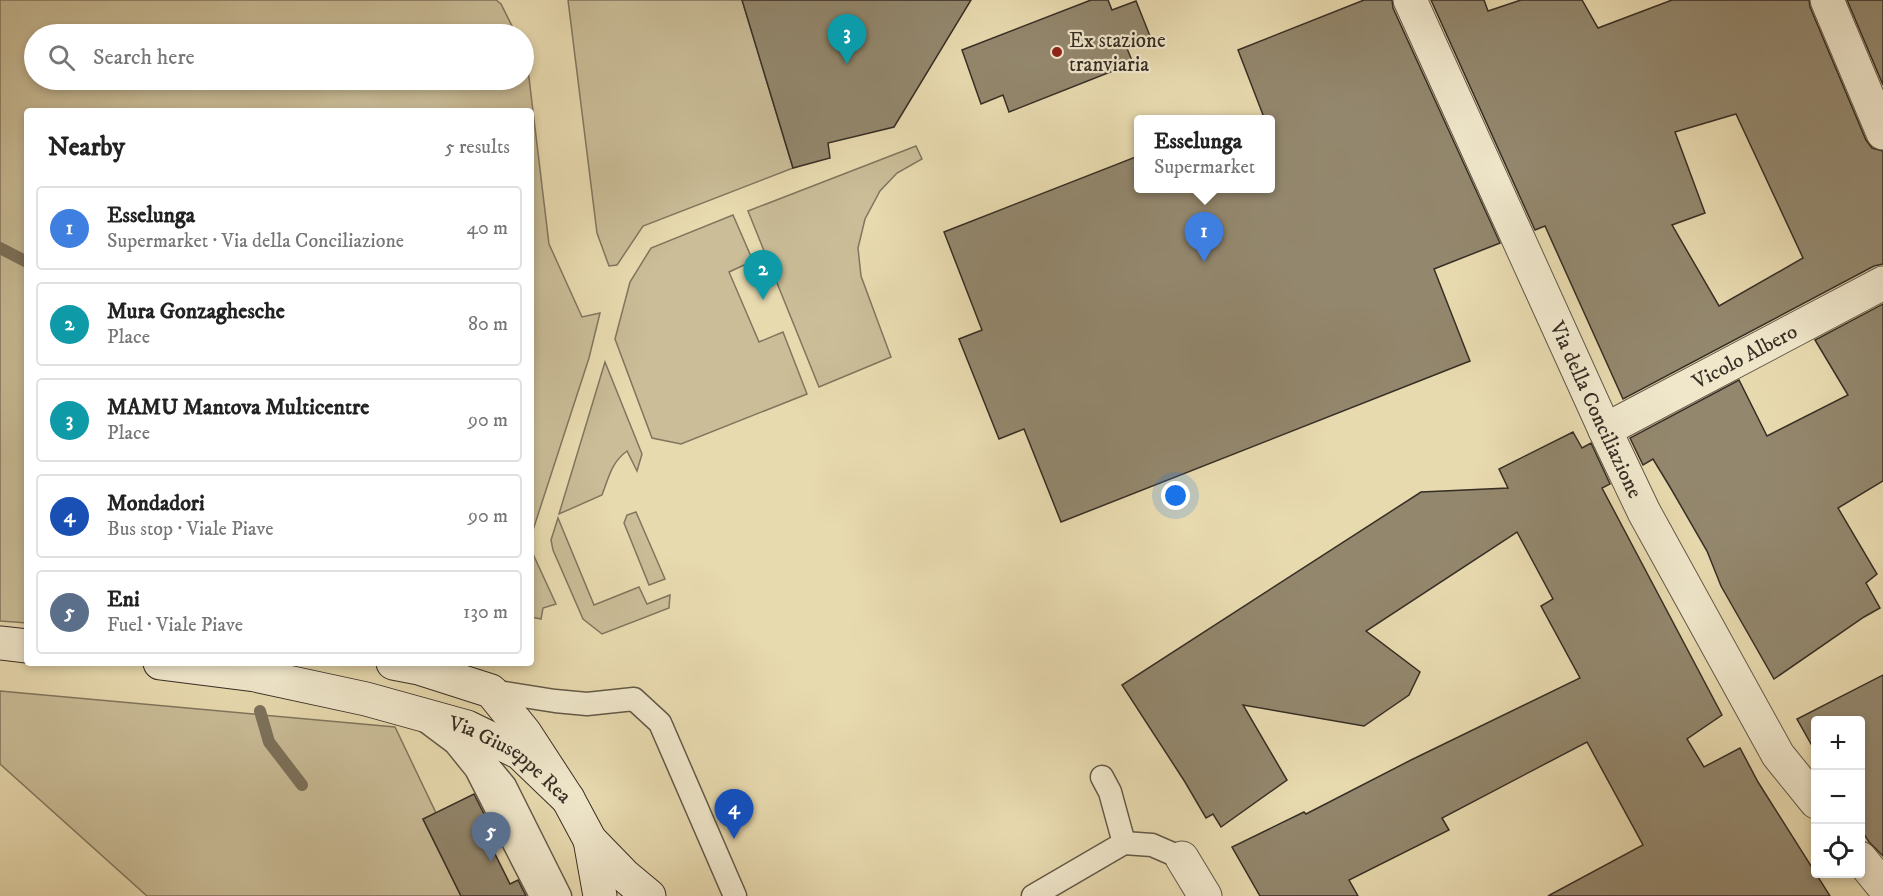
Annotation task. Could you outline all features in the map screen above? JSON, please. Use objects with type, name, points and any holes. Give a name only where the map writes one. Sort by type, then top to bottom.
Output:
[{"type":"street","name":"Via della Conciliazione","points":[[1410,0],[1644,512],[1778,754],[1811,797]]},
{"type":"street","points":[[1827,0],[1883,133]]},
{"type":"street","name":"Vicolo Albero","points":[[1605,430],[1883,283]]},
{"type":"street","points":[[0,643],[24,646]]},
{"type":"street","name":"Via Giuseppe Rea","points":[[184,666],[255,675],[411,710],[467,727],[520,753],[568,799]]},
{"type":"street","name":"Via Giuseppe Rea","points":[[255,675],[299,666]]},
{"type":"street","name":"Via Giuseppe Rea","points":[[409,666],[490,691],[525,734],[568,799]]},
{"type":"street","points":[[568,799],[590,840],[625,876],[649,896]]},
{"type":"street","points":[[590,840],[600,896]]},
{"type":"street","points":[[1182,858],[1205,896]]},
{"type":"street","points":[[1865,864],[1883,886]]},
{"type":"lane","points":[[490,691],[587,704],[634,699],[660,723],[735,896]]},
{"type":"lane","points":[[411,710],[487,764],[506,786],[560,896]]},
{"type":"lane","points":[[455,743],[476,769],[541,896]]},
{"type":"lane","points":[[1102,777],[1110,792],[1124,843]]},
{"type":"lane","points":[[1034,896],[1124,843],[1152,844],[1182,858]]},
{"type":"shaded area","points":[[0,0],[496,0],[501,4],[511,24],[24,24],[24,90],[530,90],[533,108],[24,108],[24,623],[0,621]]},
{"type":"shaded area","points":[[568,0],[742,0],[793,168],[643,226],[617,265],[609,266],[597,233]]},
{"type":"shaded area","points":[[534,119],[549,244],[582,317],[600,313],[589,358],[534,527]]},
{"type":"shaded area","points":[[916,146],[922,159],[897,173],[880,191],[865,219],[858,248],[861,276],[891,357],[819,387],[748,211]]},
{"type":"shaded area","points":[[733,215],[753,261],[729,272],[759,342],[783,332],[807,394],[681,444],[652,438],[615,339],[630,282],[651,248]]},
{"type":"shaded area","points":[[605,362],[642,454],[637,471],[627,451],[614,465],[602,495],[559,514]]},
{"type":"shaded area","points":[[636,512],[665,579],[649,585],[624,523],[627,515]]},
{"type":"shaded area","points":[[558,518],[594,605],[639,587],[647,604],[670,595],[669,608],[602,634],[583,619],[553,550],[551,540]]},
{"type":"shaded area","points":[[534,556],[556,604],[543,608],[541,619],[534,618]]},
{"type":"shaded area","points":[[0,691],[395,727],[436,813],[423,819],[461,896],[147,896],[0,764]]},
{"type":"building","points":[[742,0],[971,0],[894,127],[828,143],[830,158],[793,168]]},
{"type":"building","name":"Ex stazione tranviaria","points":[[1091,0],[1108,0],[1112,10],[1136,1],[1150,36],[1126,46],[1133,63],[1009,112],[1003,95],[981,104],[962,50]]},
{"type":"building","points":[[1364,0],[1392,0],[1393,8],[1500,243],[1434,269],[1470,361],[1061,522],[1024,429],[999,439],[959,339],[982,330],[944,232],[1134,158],[1134,193],[1275,193],[1275,115],[1263,115],[1238,50]]},
{"type":"building","points":[[1431,0],[1484,0],[1488,11],[1521,0],[1582,0],[1598,28],[1672,0],[1809,0],[1866,140],[1872,148],[1883,151],[1883,264],[1874,266],[1623,399],[1545,226],[1535,230]],"holes":[[[1736,114],[1803,258],[1719,306],[1672,225],[1705,213],[1675,132]]]},
{"type":"building","points":[[1847,0],[1883,0],[1883,85]]},
{"type":"building","points":[[1883,304],[1883,481],[1838,508],[1877,574],[1866,583],[1880,608],[1774,679],[1721,586],[1707,551],[1670,487],[1653,459],[1643,465],[1630,438],[1739,380],[1767,436],[1848,395],[1815,340]]},
{"type":"building","points":[[1573,432],[1582,448],[1591,443],[1610,484],[1602,488],[1722,715],[1687,739],[1704,767],[1740,748],[1758,782],[1811,866],[1811,878],[1819,878],[1830,896],[1548,896],[1643,845],[1587,742],[1442,818],[1449,830],[1349,880],[1358,896],[1260,896],[1232,847],[1304,812],[1306,814],[1580,678],[1541,606],[1553,599],[1517,532],[1366,631],[1420,672],[1409,695],[1364,726],[1243,705],[1287,780],[1221,827],[1213,814],[1206,818],[1122,685],[1421,492],[1508,488],[1499,469]]},
{"type":"building","points":[[1883,675],[1883,856],[1865,836],[1865,716],[1811,716],[1811,744],[1797,719]]},
{"type":"building","points":[[474,794],[490,826],[483,830],[510,884],[518,880],[526,896],[461,896],[423,819]]},
{"type":"waterway","points":[[0,248],[24,260]]},
{"type":"waterway","points":[[260,711],[269,742],[302,785]]},
{"type":"place","name":"Ex stazione tranviaria","points":[[1057,52]]},
{"type":"place","name":"MAMU Mantova Multicentre","points":[[847,64]]},
{"type":"place","name":"Esselunga","points":[[1204,262]]},
{"type":"place","name":"Mura Gonzaghesche","points":[[763,300]]},
{"type":"place","name":"Mondadori","points":[[734,839]]},
{"type":"place","name":"Eni","points":[[491,862]]}]
